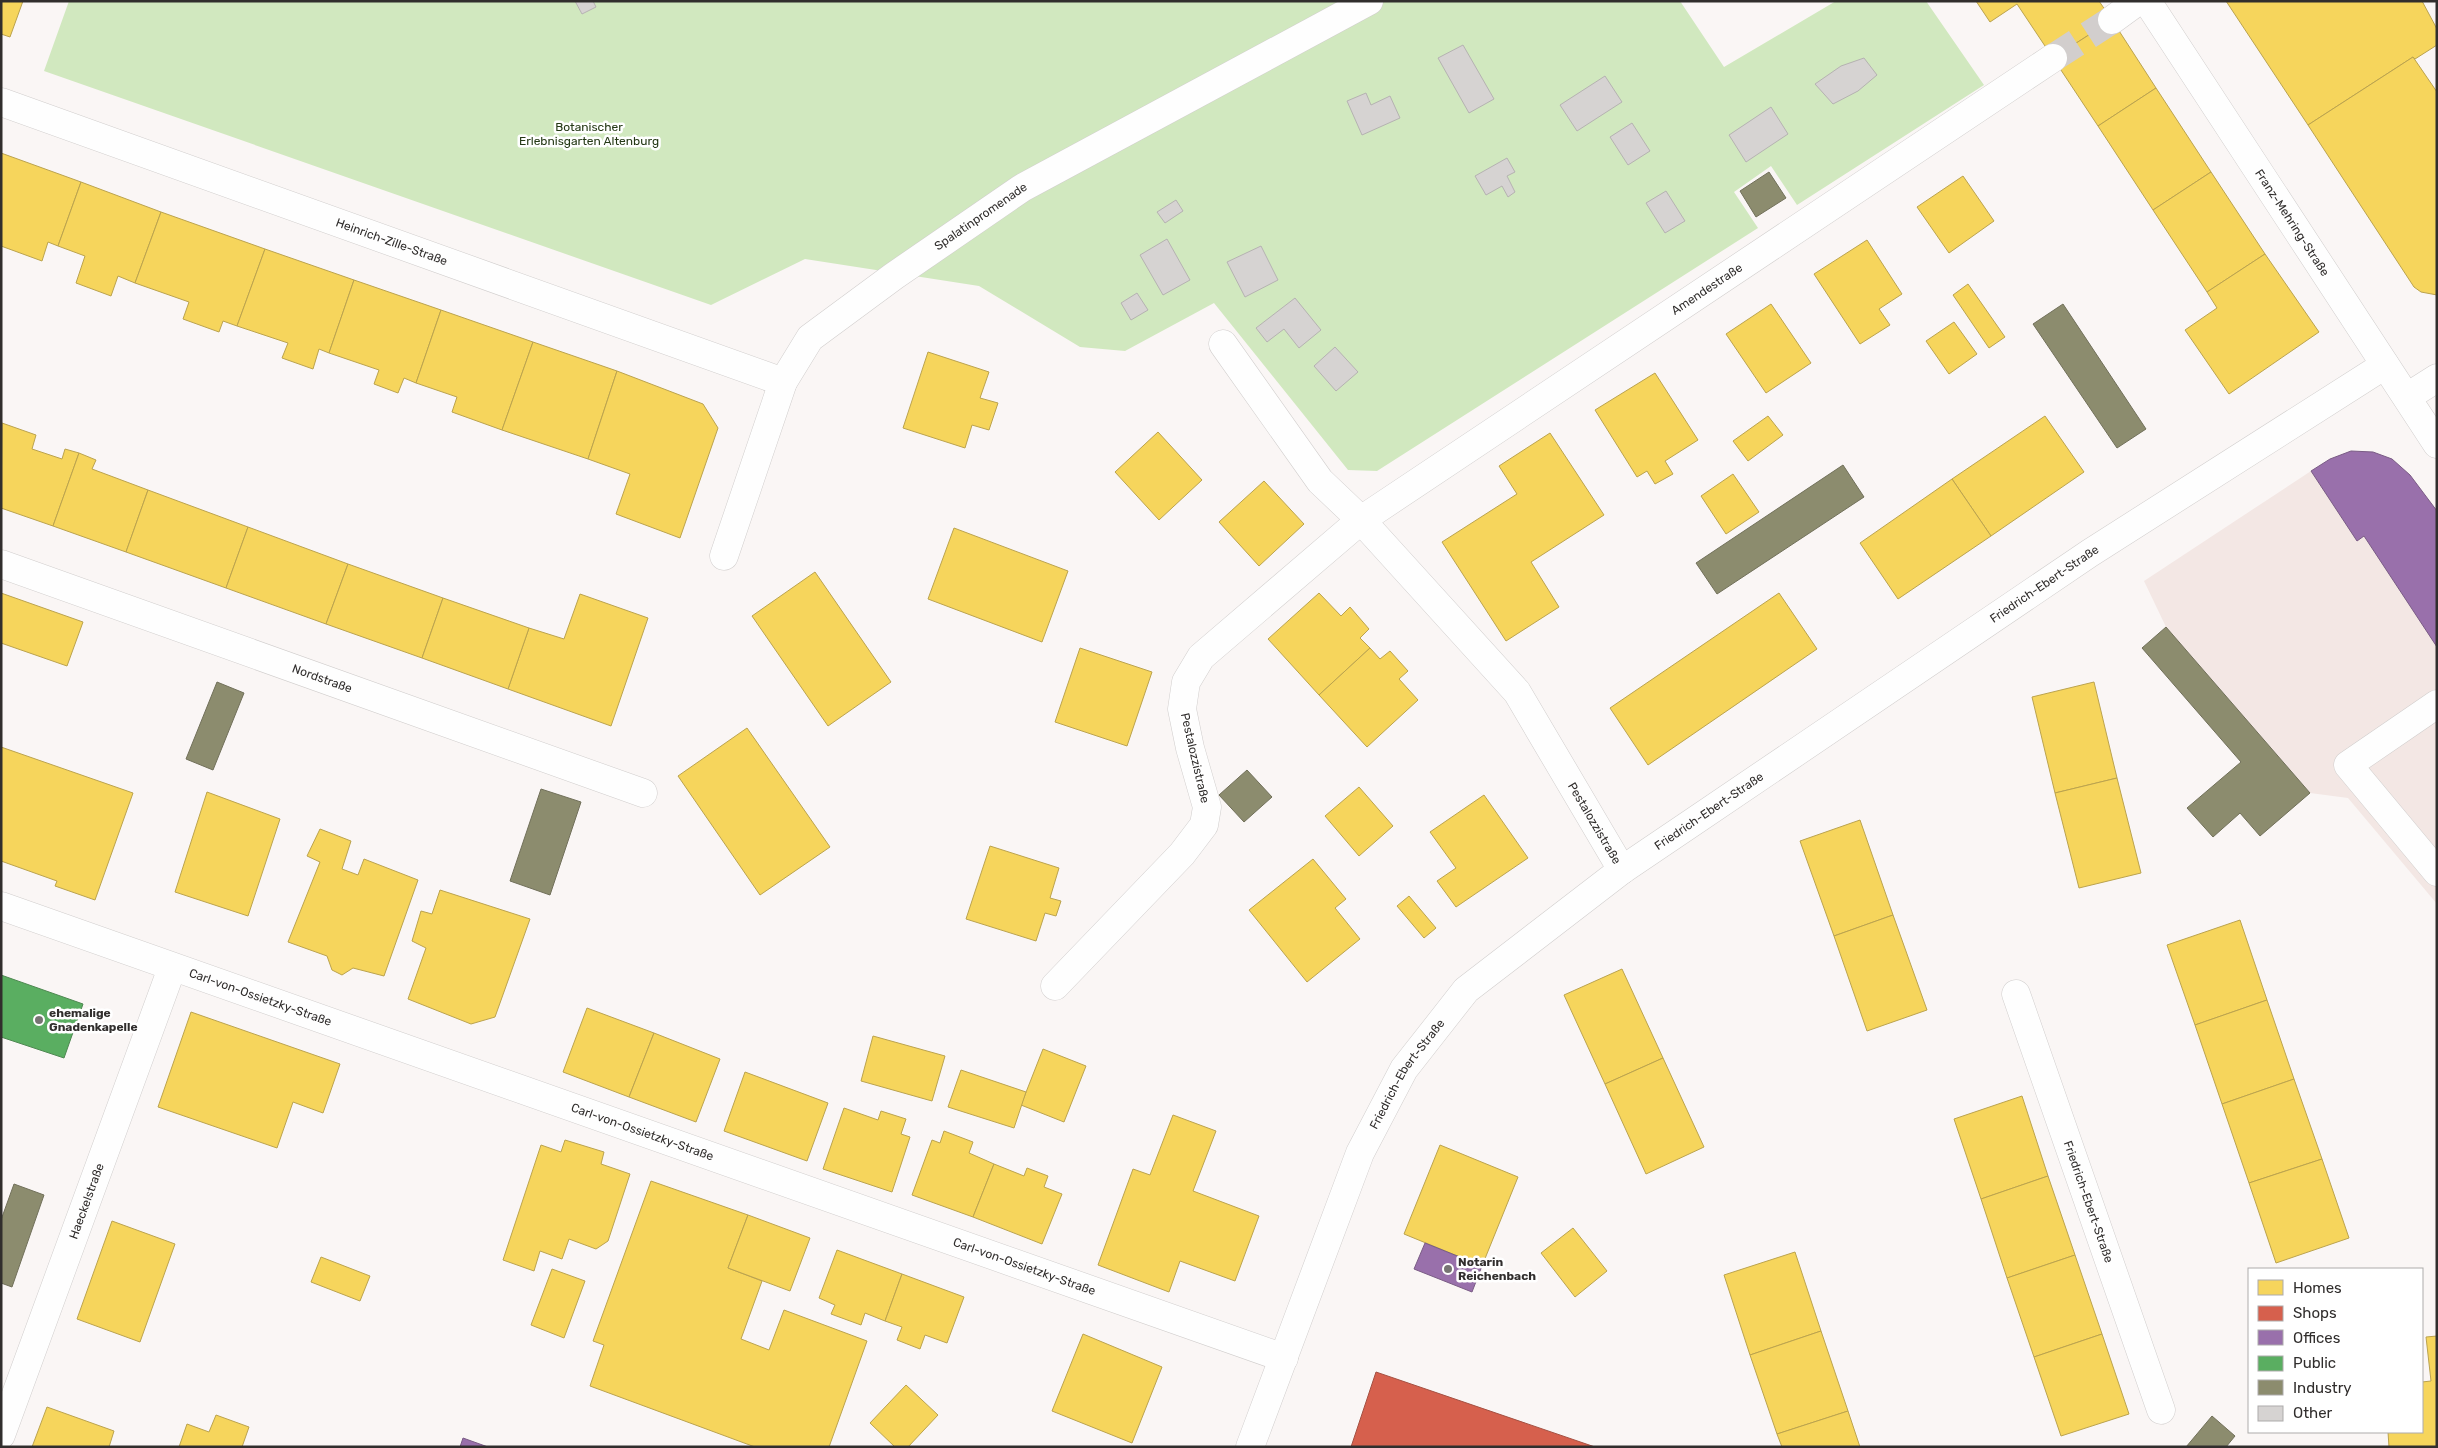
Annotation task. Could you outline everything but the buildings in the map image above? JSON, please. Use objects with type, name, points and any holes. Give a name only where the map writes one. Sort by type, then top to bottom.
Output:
[{"type":"street","name":"Spalatinpromenade","points":[[724,556],[783,382],[810,338],[894,276],[1022,188],[1369,1]]},
{"type":"street","points":[[2112,20],[2138,1]]},
{"type":"street","name":"Franz-Mehring-Straße","points":[[2147,1],[2437,444]]},
{"type":"street","name":"Amendestraße","points":[[1361,520],[2053,58]]},
{"type":"street","name":"Heinrich-Zille-Straße","points":[[1,102],[783,382]]},
{"type":"street","name":"Pestalozzistraße","points":[[1223,344],[1320,481],[1361,520],[1517,692],[1622,870]]},
{"type":"street","name":"Friedrich-Ebert-Straße","points":[[1250,1447],[1360,1153],[1404,1069],[1466,990],[1622,870],[2090,553],[2385,365]]},
{"type":"street","points":[[2407,397],[2437,378]]},
{"type":"street","name":"Pestalozzistraße","points":[[1055,986],[1182,854],[1204,825],[1207,806],[1190,748],[1182,709],[1186,682],[1201,657],[1361,520]]},
{"type":"street","name":"Nordstraße","points":[[1,564],[643,793]]},
{"type":"street","points":[[2437,704],[2348,765],[2437,872]]},
{"type":"street","name":"Carl-von-Ossietzky-Straße","points":[[1,906],[172,968],[527,1090],[1284,1358]]},
{"type":"street","name":"Haeckelstraße","points":[[1,1435],[172,968]]},
{"type":"street","name":"Friedrich-Ebert-Straße","points":[[2016,994],[2161,1410]]},
{"type":"shaded area","points":[[2392,459],[2410,475],[2437,511],[2437,904],[2348,798],[2310,793],[2166,627],[2144,581],[2311,471]]},
{"type":"green space","name":"Botanischer Erlebnisgarten Altenburg","points":[[69,1],[575,1],[582,14],[595,7],[593,1],[1680,1],[1724,67],[1836,1],[1926,1],[1984,85],[1797,205],[1771,166],[1734,192],[1758,228],[1377,471],[1348,470],[1214,303],[1125,351],[1080,347],[979,286],[805,259],[711,305],[44,71]]},
{"type":"tunnel","points":[[2053,58],[2112,20]]},
{"type":"place","name":"ehemalige Gnadenkapelle","points":[[39,1020]]},
{"type":"place","name":"Notarin Reichenbach","points":[[1448,1269]]}]
